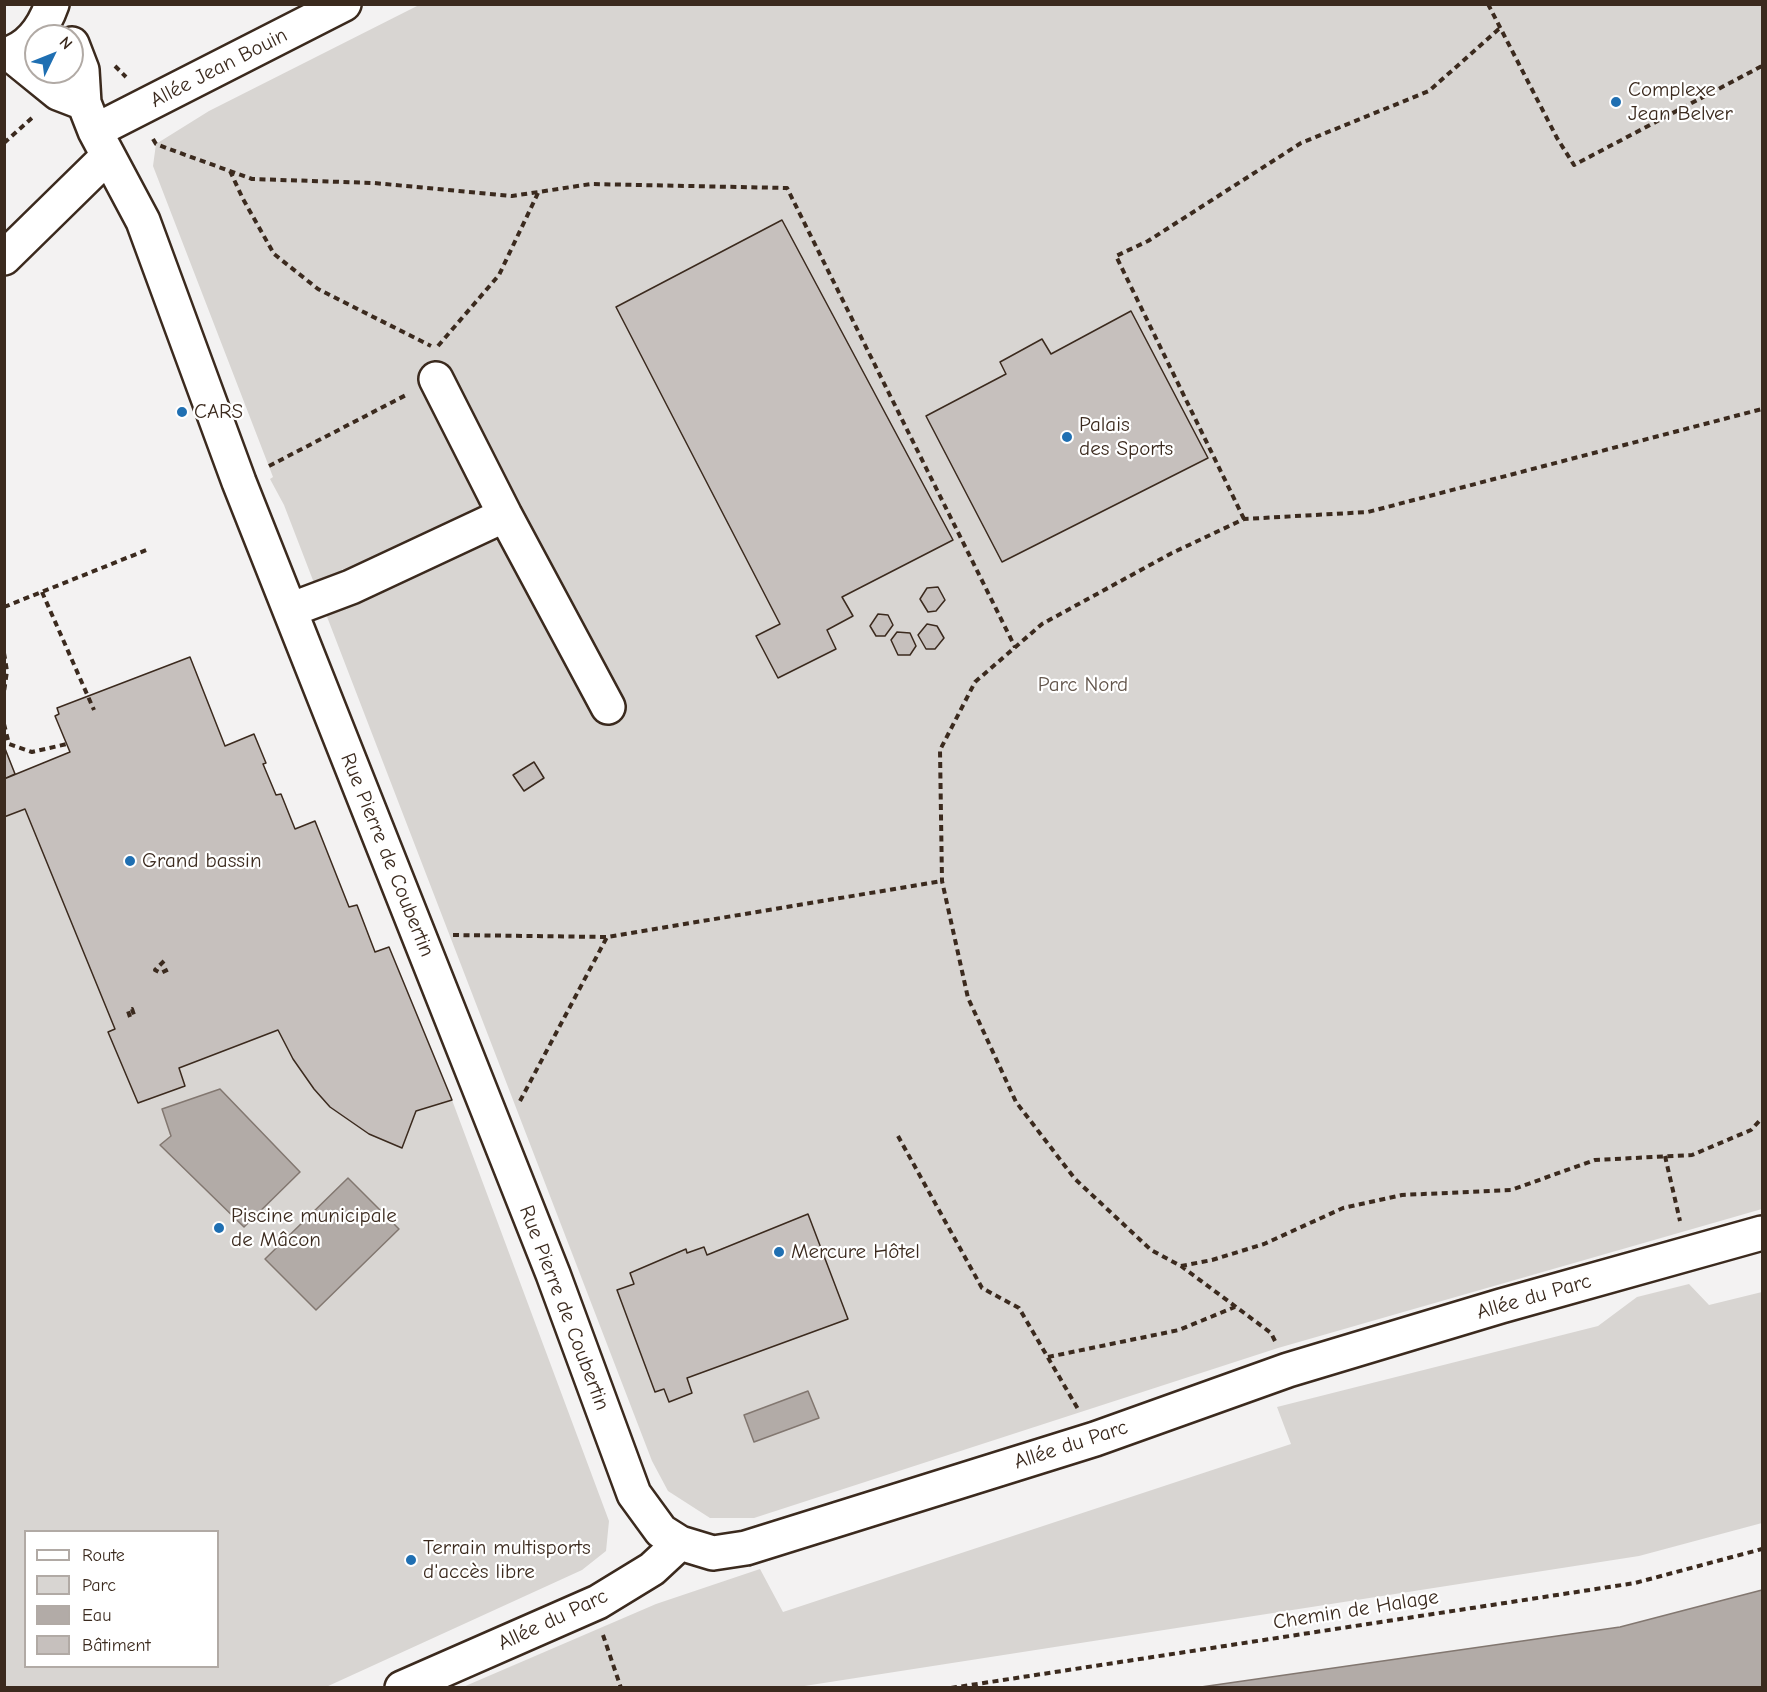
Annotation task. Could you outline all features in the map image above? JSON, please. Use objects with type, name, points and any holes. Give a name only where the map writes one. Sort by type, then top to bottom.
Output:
[{"type":"street","points":[[54,4],[63,24]]},
{"type":"street","points":[[54,4],[45,23],[30,41],[7,55],[58,93],[96,130]]},
{"type":"street","name":"Allée Jean Bouin","points":[[4,258],[96,130],[344,4]]},
{"type":"street","points":[[84,79],[96,130]]},
{"type":"street","name":"Rue Pierre de Coubertin","points":[[96,130],[143,220],[239,482],[553,1274],[634,1494],[661,1531],[680,1543]]},
{"type":"street","points":[[436,379],[505,515],[608,707]]},
{"type":"street","points":[[290,610],[351,587],[505,515]]},
{"type":"street","name":"Allée du Parc","points":[[402,1688],[598,1602],[652,1569],[680,1543],[713,1554],[746,1548],[1095,1438],[1288,1370],[1501,1306],[1762,1233]]},
{"type":"path","points":[[1488,4],[1557,138],[1574,165],[1762,66]]},
{"type":"path","points":[[1244,519],[1116,256],[1148,241],[1301,143],[1429,91],[1500,28]]},
{"type":"path","points":[[138,109],[156,144],[252,179],[374,183],[513,196],[591,184],[787,188],[1015,648]]},
{"type":"path","points":[[4,143],[35,115]]},
{"type":"path","points":[[230,171],[274,254],[318,289],[436,349],[499,275],[538,192]]},
{"type":"path","points":[[239,482],[436,379]]},
{"type":"path","points":[[1288,1370],[1271,1333],[1181,1266],[1151,1250],[1075,1179],[1016,1102],[968,998],[942,881],[940,750],[975,682],[1042,624],[1172,553],[1244,519],[1368,512],[1762,409]]},
{"type":"path","points":[[4,607],[149,549]]},
{"type":"path","points":[[42,592],[94,710]]},
{"type":"path","points":[[4,653],[7,671],[4,692]]},
{"type":"path","points":[[4,724],[9,744],[32,752],[67,744]]},
{"type":"path","points":[[419,934],[607,938],[942,881]]},
{"type":"path","points":[[500,1139],[607,938]]},
{"type":"path","points":[[164,961],[155,970],[161,973],[171,968]]},
{"type":"path","points":[[1181,1266],[1212,1260],[1264,1244],[1343,1208],[1402,1195],[1511,1190],[1595,1160],[1692,1155],[1751,1130],[1762,1118]]},
{"type":"path","points":[[898,1136],[982,1288],[1019,1308],[1095,1438]]},
{"type":"path","points":[[1665,1156],[1687,1254]]},
{"type":"path","points":[[1048,1357],[1179,1330],[1235,1306]]},
{"type":"path","name":"Chemin de Halage","points":[[951,1688],[1635,1583],[1762,1550]]},
{"type":"path","points":[[598,1602],[604,1642],[621,1688]]},
{"type":"green space","name":"Parc Nord","points":[[419,5],[1762,5],[1762,1209],[1278,1348],[754,1518],[710,1518],[668,1491],[652,1461],[284,505],[270,479],[273,477],[153,166],[156,144],[209,111]]},
{"type":"green space","name":"Piscine municipale de Mâcon","points":[[190,657],[225,746],[254,734],[266,763],[263,765],[276,795],[281,794],[295,829],[349,907],[357,905],[375,951],[389,947],[452,1100],[609,1521],[606,1551],[582,1570],[326,1687],[5,1687],[4,746],[16,774],[70,753],[55,716],[59,714],[57,708]]},
{"type":"green space","points":[[1689,1284],[1709,1305],[1762,1292],[1762,1523],[1639,1556],[798,1687],[463,1687],[656,1604],[760,1569],[783,1612],[1291,1444],[1277,1407],[1598,1326],[1637,1297]]},
{"type":"water","points":[[220,1089],[300,1172],[244,1227],[160,1145],[171,1136],[162,1109]]},
{"type":"water","points":[[348,1178],[399,1229],[316,1310],[265,1259]]},
{"type":"water","points":[[808,1391],[819,1418],[754,1442],[744,1415]]},
{"type":"water","points":[[1762,1590],[1762,1687],[1201,1687],[1620,1627]]},
{"type":"building","points":[[782,220],[953,540],[842,597],[853,616],[827,630],[836,649],[778,678],[756,636],[780,624],[616,307]]},
{"type":"building","name":"Palais des Sports","points":[[1131,311],[1208,458],[1002,562],[926,416],[1006,374],[1000,362],[1042,339],[1051,354]]},
{"type":"building","points":[[938,587],[945,600],[936,611],[928,612],[920,599],[927,588]]},
{"type":"building","points":[[878,614],[888,615],[893,625],[885,636],[876,636],[870,626]]},
{"type":"building","points":[[927,624],[937,626],[944,638],[935,649],[926,649],[918,635]]},
{"type":"building","points":[[897,632],[910,633],[916,646],[910,655],[898,655],[891,640]]},
{"type":"building","points":[[190,657],[225,746],[254,734],[276,795],[281,794],[295,829],[315,821],[349,907],[357,905],[375,952],[389,947],[452,1100],[416,1111],[402,1148],[369,1134],[330,1107],[293,1059],[278,1030],[179,1068],[185,1086],[138,1103],[108,1032],[115,1029],[25,809],[4,817],[4,779],[70,752],[55,716],[59,714],[57,708]]},
{"type":"building","points":[[4,746],[15,774],[4,779]]},
{"type":"building","points":[[534,762],[544,778],[524,791],[513,775]]},
{"type":"building","points":[[808,1214],[848,1319],[687,1378],[692,1393],[669,1402],[664,1389],[655,1392],[617,1290],[634,1284],[630,1273],[686,1249],[687,1253],[704,1247],[707,1255]]},
{"type":"place","name":"Complexe Jean Belver","points":[[1616,102]]},
{"type":"place","name":"CARS","points":[[182,412]]},
{"type":"place","name":"Palais des Sports","points":[[1067,437]]},
{"type":"place","name":"Grand bassin","points":[[130,861]]},
{"type":"place","name":"Piscine municipale de Mâcon","points":[[219,1228]]},
{"type":"place","name":"Mercure Hôtel","points":[[779,1252]]},
{"type":"place","name":"Terrain multisports d'accès libre","points":[[411,1560]]}]
